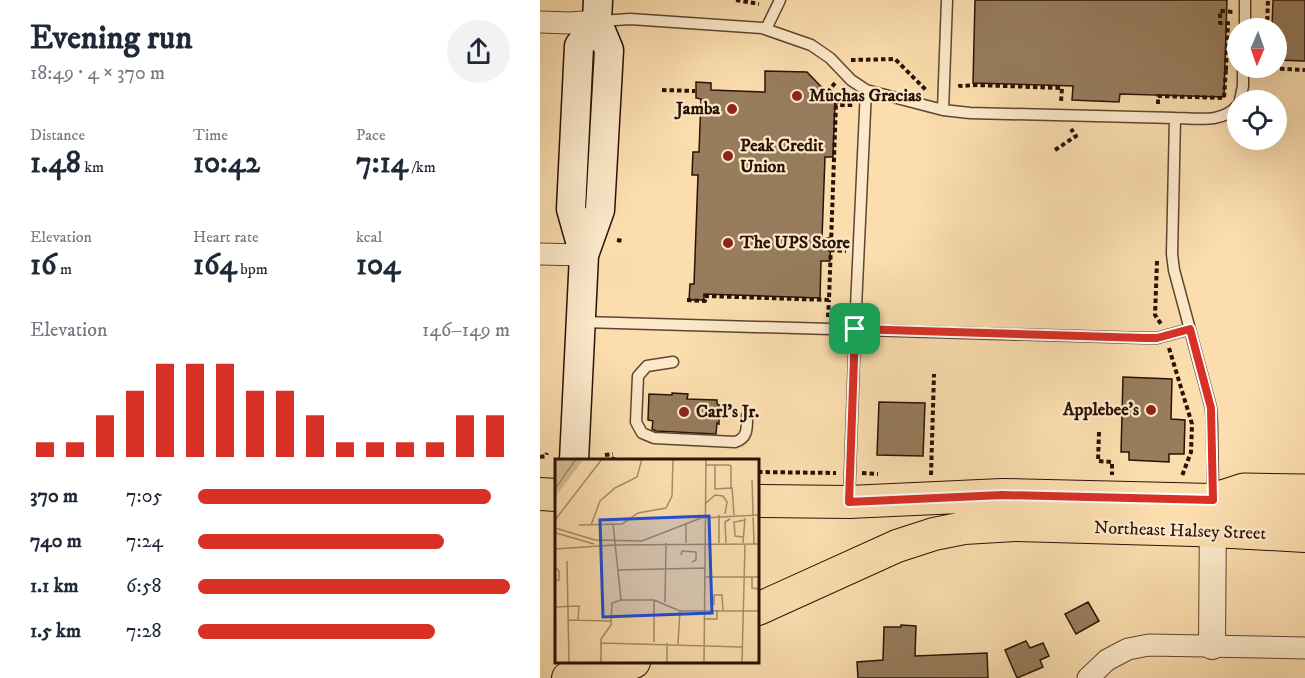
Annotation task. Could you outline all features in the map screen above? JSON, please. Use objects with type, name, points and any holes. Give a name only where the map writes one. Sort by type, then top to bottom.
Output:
[{"type":"highway","points":[[1213,515],[1244,490],[1305,492]]},
{"type":"main road","points":[[574,459],[584,255],[572,209],[579,46],[597,10]]},
{"type":"main road","points":[[540,494],[555,495]]},
{"type":"main road","name":"Northeast Halsey Street","points":[[759,501],[849,502],[1002,495],[1111,497],[1213,515],[1305,536]]},
{"type":"main road","name":"Northeast Halsey Street","points":[[759,609],[897,546],[934,534],[964,528],[1015,525],[1054,526],[1213,515],[1243,504],[1305,508]]},
{"type":"main road","points":[[566,663],[567,678],[597,673],[631,663]]},
{"type":"street","points":[[540,22],[570,23],[597,10]]},
{"type":"street","points":[[540,254],[584,255]]},
{"type":"street","points":[[1212,646],[1213,515]]},
{"type":"street","points":[[1088,678],[1107,660],[1128,649],[1149,645],[1305,648]]},
{"type":"lane","points":[[766,29],[780,0]]},
{"type":"lane","points":[[943,110],[947,0]]},
{"type":"lane","points":[[1245,0],[1245,18]]},
{"type":"lane","points":[[597,10],[630,19],[766,29],[811,45],[830,58],[851,80],[866,90],[943,110],[969,113],[1218,119],[1227,115]]},
{"type":"lane","points":[[849,502],[866,90]]},
{"type":"lane","points":[[1175,118],[1172,254],[1174,270],[1211,408],[1213,515]]},
{"type":"lane","points":[[581,322],[1144,338],[1157,338],[1190,329]]},
{"type":"lane","points":[[673,362],[647,366],[638,376],[636,422],[642,433],[654,438],[735,441],[741,439],[746,433],[747,416]]},
{"type":"path","points":[[736,0],[759,4]]},
{"type":"path","points":[[1267,18],[1268,0]]},
{"type":"path","points":[[1227,23],[1220,23],[1220,11],[1234,12]]},
{"type":"path","points":[[1227,46],[1227,68]]},
{"type":"path","points":[[850,60],[895,59],[927,91]]},
{"type":"path","points":[[840,69],[830,79],[836,84],[828,92],[838,105],[866,106]]},
{"type":"path","points":[[1287,69],[1305,70]]},
{"type":"path","points":[[960,86],[1062,88],[1061,102],[1070,102]]},
{"type":"path","points":[[662,90],[695,91]]},
{"type":"path","points":[[687,300],[705,301],[705,296],[829,300],[836,102]]},
{"type":"path","points":[[617,240],[623,241]]},
{"type":"path","points":[[931,476],[934,374]]},
{"type":"path","points":[[1099,432],[1098,461],[1112,462],[1111,497]]},
{"type":"path","points":[[540,457],[546,456],[547,453]]},
{"type":"path","points":[[605,455],[614,457]]},
{"type":"building","points":[[975,0],[1227,0],[1224,97],[1120,94],[1119,102],[1072,100],[1073,86],[973,83]]},
{"type":"building","points":[[1273,0],[1305,0],[1305,61],[1287,60],[1287,18],[1272,18]]},
{"type":"building","points":[[765,71],[807,72],[835,101],[833,157],[825,157],[822,238],[831,238],[830,261],[821,261],[820,298],[704,294],[704,300],[689,300],[690,284],[694,284],[698,175],[692,175],[693,152],[699,152],[701,99],[696,98],[696,82],[711,83],[711,90],[765,92]]},
{"type":"building","name":"Applebee's","points":[[1123,377],[1172,379],[1171,419],[1185,420],[1184,454],[1169,454],[1169,462],[1129,460],[1129,452],[1121,452]]},
{"type":"building","name":"Carl's Jr.","points":[[672,393],[688,394],[687,399],[717,400],[719,424],[717,423],[716,434],[652,429],[653,421],[648,420],[649,394],[672,395]]},
{"type":"building","points":[[879,402],[925,403],[923,456],[877,455]]},
{"type":"building","points":[[1088,602],[1099,621],[1076,634],[1065,614]]},
{"type":"building","points":[[901,625],[916,626],[915,656],[987,653],[988,678],[858,678],[857,662],[883,660],[884,627],[901,627]]},
{"type":"building","points":[[1026,641],[1030,648],[1043,643],[1049,656],[1040,660],[1043,667],[1017,678],[1005,650]]},
{"type":"place","name":"Muchas Gracias","points":[[797,96]]},
{"type":"place","name":"Jamba","points":[[732,109]]},
{"type":"place","name":"Peak Credit Union","points":[[728,156]]},
{"type":"place","name":"The UPS Store","points":[[728,243]]},
{"type":"place","name":"Applebee's","points":[[1151,410]]},
{"type":"place","name":"Carl's Jr.","points":[[684,412]]},
{"type":"route","points":[[855,329],[1144,338],[1157,338],[1190,329],[1211,408],[1213,500],[1002,495],[849,502],[855,329]]}]
